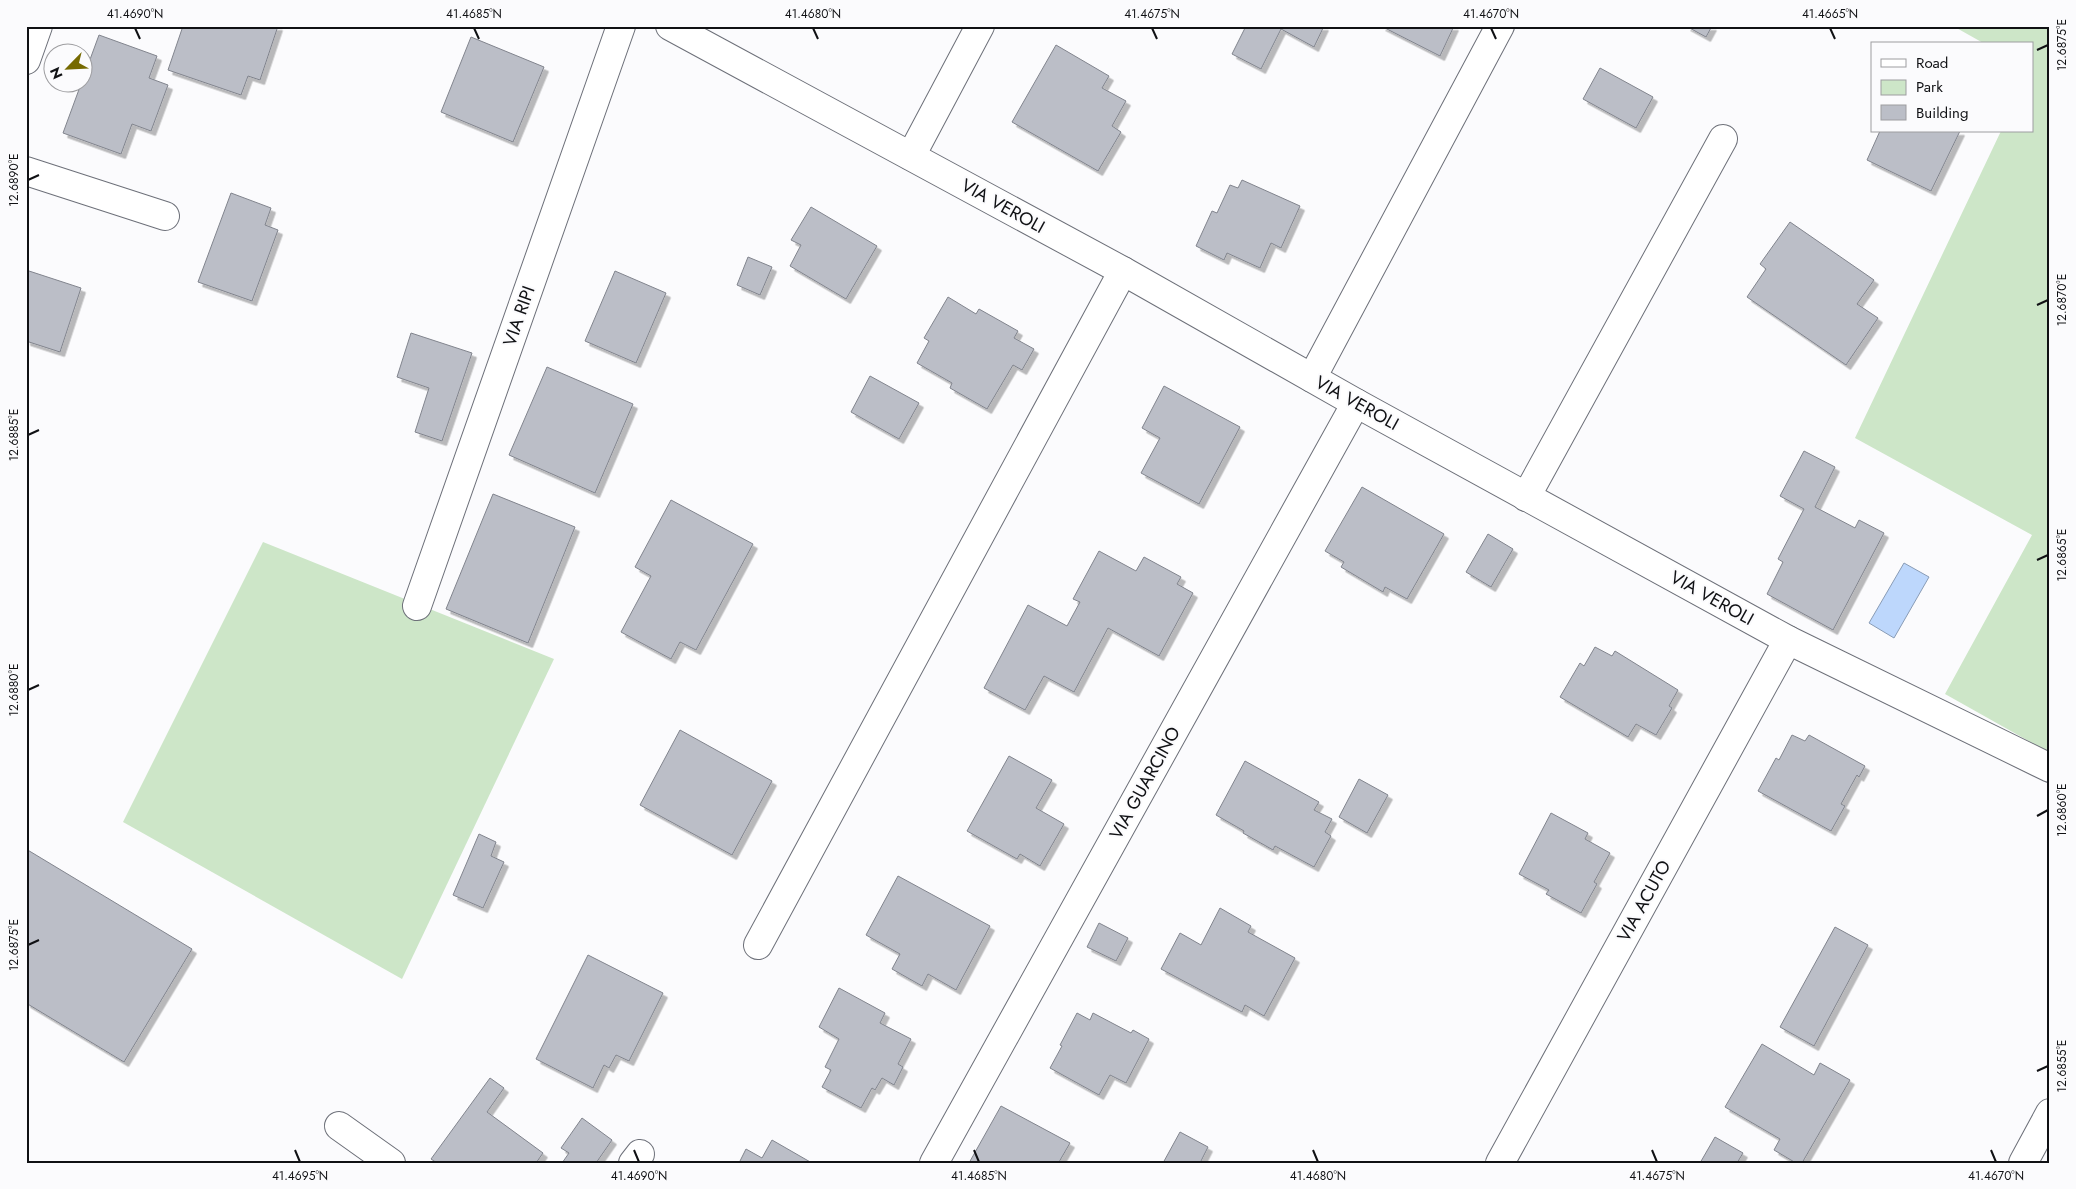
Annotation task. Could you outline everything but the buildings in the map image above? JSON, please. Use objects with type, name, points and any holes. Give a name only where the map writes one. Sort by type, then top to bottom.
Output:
[{"type":"street","points":[[26,60],[38,26]]},
{"type":"street","name":"VIA RIPI","points":[[417,606],[621,26]]},
{"type":"street","name":"VIA VEROLI","points":[[670,26],[1123,271],[1356,403],[1788,640],[2050,768]]},
{"type":"street","points":[[911,156],[980,26]]},
{"type":"street","points":[[1312,378],[1500,26]]},
{"type":"street","points":[[1526,497],[1723,139]]},
{"type":"street","points":[[26,171],[165,216]]},
{"type":"street","points":[[758,946],[1123,271]]},
{"type":"street","name":"VIA GUARCINO","points":[[934,1163],[1356,403]]},
{"type":"street","name":"VIA ACUTO","points":[[1500,1163],[1788,640]]},
{"type":"street","points":[[2023,1163],[2050,1113]]},
{"type":"street","points":[[339,1126],[391,1163]]},
{"type":"green space","points":[[1953,26],[2050,26],[2050,753],[1945,694],[2032,535],[1855,438],[2001,132],[2034,132],[2034,42],[1981,42]]},
{"type":"green space","points":[[263,542],[554,659],[402,979],[123,822]]},
{"type":"water","points":[[1904,563],[1929,577],[1894,638],[1869,623]]}]
